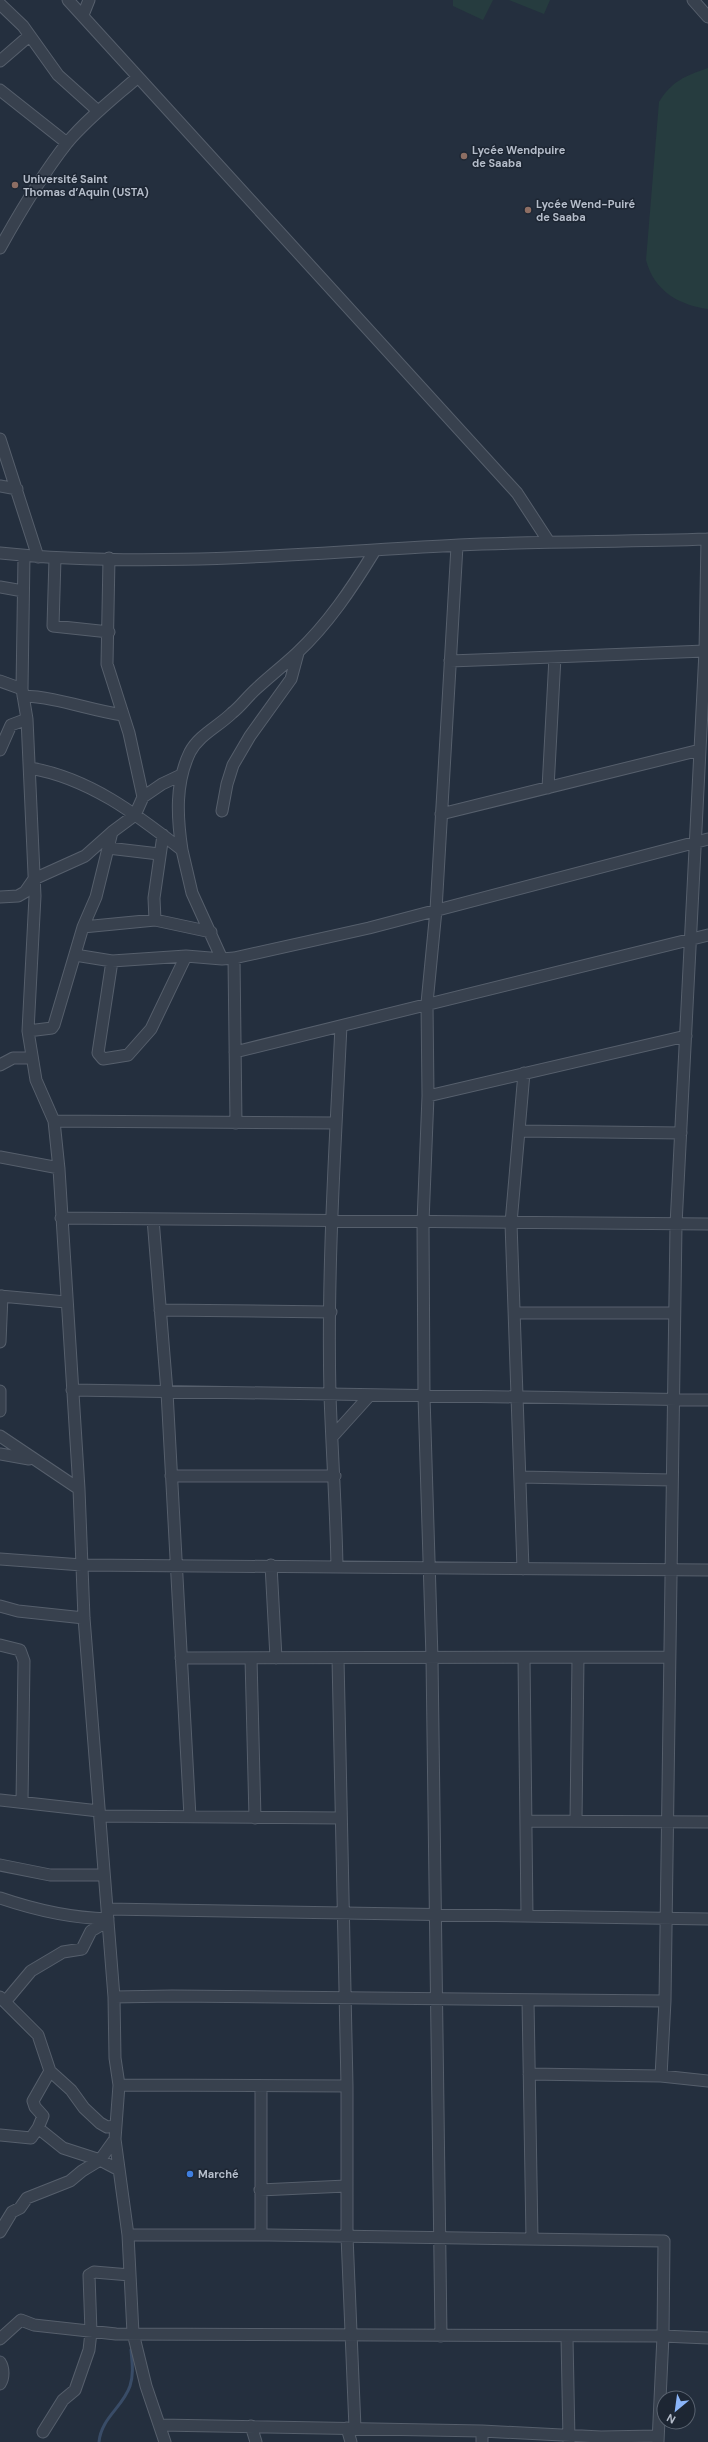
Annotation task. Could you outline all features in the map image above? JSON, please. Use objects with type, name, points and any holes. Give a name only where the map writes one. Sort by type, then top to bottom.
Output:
[{"type":"street","points":[[68,0],[517,493],[549,542]]},
{"type":"street","points":[[83,15],[89,0]]},
{"type":"street","points":[[693,0],[708,17]]},
{"type":"street","points":[[0,4],[19,22],[58,75],[98,111]]},
{"type":"street","points":[[0,62],[29,36]]},
{"type":"street","points":[[0,248],[27,200],[67,143],[98,111],[138,77]]},
{"type":"street","points":[[0,90],[67,143]]},
{"type":"street","points":[[1,442],[38,557]]},
{"type":"street","points":[[0,486],[17,489]]},
{"type":"street","points":[[0,553],[55,558],[109,558],[137,560],[374,552],[457,546],[549,542],[708,538],[705,651],[676,1224],[665,2001],[661,2076]]},
{"type":"street","points":[[441,2336],[432,1658],[424,1396],[423,1222],[428,1096],[427,1003],[436,910],[457,546]]},
{"type":"street","points":[[222,959],[192,893],[182,850],[178,797],[181,775],[191,751],[200,739],[232,713],[254,690],[298,653],[328,620],[374,552]]},
{"type":"street","points":[[24,556],[23,693],[27,719],[30,768],[34,879],[28,1032],[36,1080],[54,1121],[59,1168],[66,1302],[79,1489],[84,1618],[114,1997],[115,2058],[119,2086],[114,2126],[117,2169],[128,2235],[132,2333],[146,2386],[165,2442]]},
{"type":"street","points":[[55,558],[53,626],[109,632]]},
{"type":"street","points":[[109,558],[108,664],[123,715],[143,797]]},
{"type":"street","points":[[0,587],[23,591]]},
{"type":"street","points":[[450,661],[705,651]]},
{"type":"street","points":[[222,811],[226,784],[232,765],[250,736],[291,679],[298,653]]},
{"type":"street","points":[[548,788],[555,656]]},
{"type":"street","points":[[0,681],[23,693],[92,710],[123,715]]},
{"type":"street","points":[[0,750],[11,725],[27,719]]},
{"type":"street","points":[[441,814],[700,750]]},
{"type":"street","points":[[30,768],[79,782],[109,797],[182,850]]},
{"type":"street","points":[[0,897],[18,896],[25,892],[34,879],[85,856],[112,832],[135,815],[143,797],[162,784],[181,775]]},
{"type":"street","points":[[28,1032],[52,1028],[54,1025],[82,927],[96,897],[112,832]]},
{"type":"street","points":[[155,920],[154,898],[162,835]]},
{"type":"street","points":[[75,955],[112,961],[186,956],[222,959],[234,958],[436,910],[708,839]]},
{"type":"street","points":[[108,848],[159,854]]},
{"type":"street","points":[[82,927],[155,920],[211,932]]},
{"type":"street","points":[[235,1052],[427,1003],[690,941],[708,935]]},
{"type":"street","points":[[112,961],[98,1053],[104,1059],[128,1055],[151,1029],[186,956]]},
{"type":"street","points":[[234,958],[236,1122]]},
{"type":"street","points":[[337,1567],[335,1476],[330,1394],[332,1222],[341,1026]]},
{"type":"street","points":[[428,1096],[686,1036]]},
{"type":"street","points":[[0,1065],[13,1058],[32,1058]]},
{"type":"street","points":[[523,1569],[516,1312],[511,1223],[524,1073]]},
{"type":"street","points":[[54,1121],[336,1123]]},
{"type":"street","points":[[520,1131],[681,1133]]},
{"type":"street","points":[[0,1157],[59,1168]]},
{"type":"street","points":[[61,1218],[332,1222],[708,1224]]},
{"type":"street","points":[[153,1219],[167,1392],[175,1564],[190,1817]]},
{"type":"street","points":[[0,1342],[1,1296],[66,1302]]},
{"type":"street","points":[[160,1310],[331,1312]]},
{"type":"street","points":[[516,1312],[674,1313]]},
{"type":"street","points":[[72,1390],[708,1400]]},
{"type":"street","points":[[0,1391],[0,1411]]},
{"type":"street","points":[[333,1436],[370,1395]]},
{"type":"street","points":[[0,1436],[79,1489]]},
{"type":"street","points":[[0,1454],[34,1460]]},
{"type":"street","points":[[171,1476],[335,1476]]},
{"type":"street","points":[[520,1477],[672,1480]]},
{"type":"street","points":[[0,1559],[82,1565],[175,1564],[708,1570]]},
{"type":"street","points":[[271,1565],[276,1658]]},
{"type":"street","points":[[0,1606],[18,1611],[84,1618]]},
{"type":"street","points":[[0,1645],[20,1650],[24,1661],[22,1802]]},
{"type":"street","points":[[181,1658],[669,1657]]},
{"type":"street","points":[[251,1658],[254,1818]]},
{"type":"street","points":[[338,1658],[347,2086],[347,2236],[352,2335],[351,2442]]},
{"type":"street","points":[[524,1658],[527,1916]]},
{"type":"street","points":[[576,1821],[578,1658]]},
{"type":"street","points":[[0,1800],[100,1814],[190,1817],[341,1818]]},
{"type":"street","points":[[526,1821],[708,1822]]},
{"type":"street","points":[[0,1865],[50,1875],[104,1875]]},
{"type":"street","points":[[0,1898],[17,1905],[82,1918],[108,1916],[343,1913],[666,1917],[708,1919]]},
{"type":"street","points":[[108,1916],[90,1931],[82,1949],[63,1952],[32,1971],[3,1999],[38,2035],[50,2071],[71,2090],[84,2108],[100,2124],[107,2127],[114,2126]]},
{"type":"street","points":[[114,1997],[665,2001]]},
{"type":"street","points":[[528,2000],[532,2239]]},
{"type":"street","points":[[0,2136],[31,2138],[38,2128],[43,2116],[35,2107],[33,2101],[50,2071]]},
{"type":"street","points":[[529,2074],[661,2076],[708,2081]]},
{"type":"street","points":[[119,2086],[347,2086]]},
{"type":"street","points":[[261,2086],[261,2235]]},
{"type":"street","points":[[38,2128],[63,2148],[100,2160],[117,2169]]},
{"type":"street","points":[[1,2228],[12,2212],[20,2208],[31,2195],[70,2181],[82,2170],[100,2160],[115,2139]]},
{"type":"street","points":[[260,2190],[346,2186]]},
{"type":"street","points":[[128,2235],[440,2237],[664,2241],[663,2336],[658,2439],[601,2437],[482,2437],[351,2428],[160,2425]]},
{"type":"street","points":[[43,2432],[63,2400],[70,2396],[80,2382],[89,2350],[91,2332],[89,2279],[91,2272],[130,2275]]},
{"type":"street","points":[[0,2339],[21,2320],[34,2325],[91,2332],[567,2337],[663,2336],[708,2338]]},
{"type":"street","points":[[567,2337],[569,2438]]},
{"type":"street","points":[[0,2362],[3,2367],[3,2379],[0,2384]]},
{"type":"street","points":[[251,2426],[256,2442]]},
{"type":"green space","points":[[453,0],[493,0],[483,20],[453,6]]},
{"type":"green space","points":[[509,0],[550,0],[544,14]]},
{"type":"green space","points":[[708,68],[708,309],[687,304],[669,295],[655,280],[646,260],[659,102],[674,84],[692,74]]},
{"type":"waterway","points":[[99,2442],[104,2426],[127,2393],[130,2386],[132,2372],[131,2350]]},
{"type":"place","name":"Lycée Wendpuire de Saaba","points":[[464,156]]},
{"type":"place","name":"Université Saint Thomas d’Aquin (USTA)","points":[[15,185]]},
{"type":"place","name":"Lycée Wend-Puiré de Saaba","points":[[528,210]]},
{"type":"place","name":"Marché","points":[[190,2174]]}]
